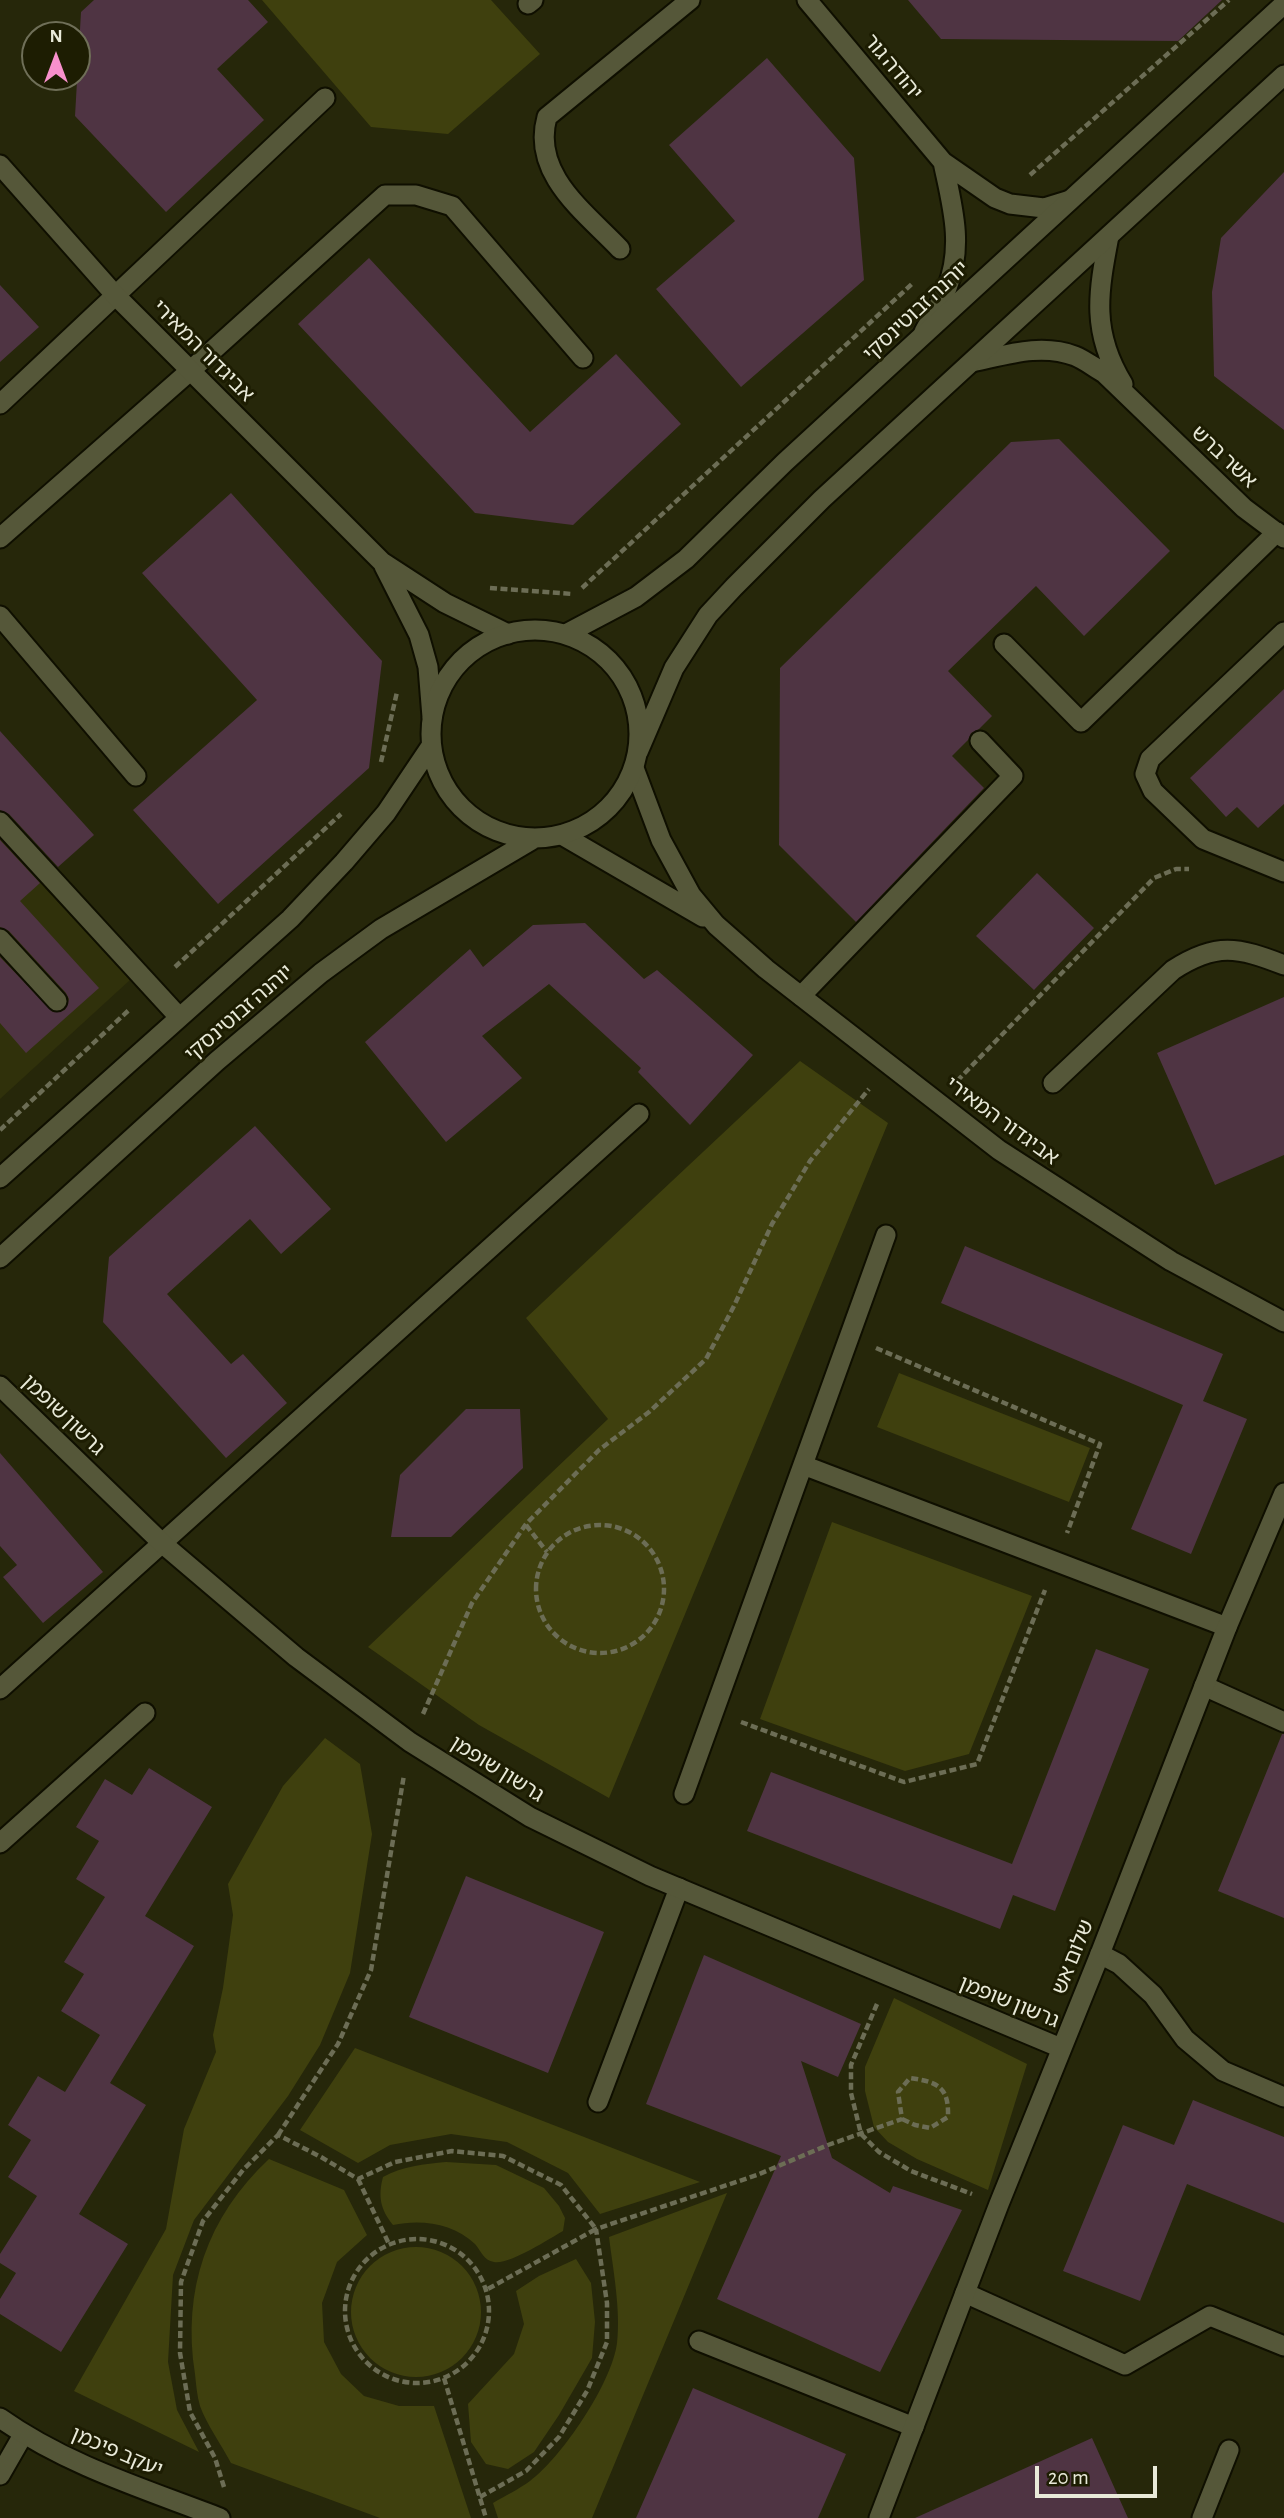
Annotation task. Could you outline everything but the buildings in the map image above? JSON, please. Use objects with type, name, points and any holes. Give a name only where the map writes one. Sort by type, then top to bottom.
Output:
[{"type":"street","points":[[620,248],[556,181],[546,158],[542,134],[547,117],[690,0]]},
{"type":"street","name":"יהודה גור","points":[[807,0],[943,162],[995,198],[1010,204],[1044,208],[1070,200]]},
{"type":"street","name":"יוהנה זבוטינסקי","points":[[566,634],[636,597],[686,559],[785,462],[1284,4]]},
{"type":"street","points":[[636,760],[639,722],[632,693],[616,668],[593,647],[566,634],[537,630],[508,634],[481,645],[458,664],[441,689],[432,717],[431,746],[439,776],[455,801],[478,821],[505,834],[535,838],[562,835],[586,825],[606,810],[623,791],[636,760],[674,668],[708,615],[822,499],[1284,75]]},
{"type":"street","points":[[0,404],[325,98]]},
{"type":"street","name":"יהודה גור","points":[[922,336],[947,288],[957,242],[943,162]]},
{"type":"street","name":"אביגדור המאירי","points":[[0,164],[116,296],[382,562],[413,584],[508,634]]},
{"type":"street","points":[[0,538],[385,195],[416,195],[452,206],[583,358]]},
{"type":"street","name":"אשר ברש","points":[[1109,236],[1099,292],[1100,326],[1113,368],[1137,406]]},
{"type":"street","name":"אשר ברש","points":[[972,362],[1027,351],[1052,351],[1076,357],[1104,373],[1244,508],[1280,535]]},
{"type":"street","points":[[1004,644],[1081,722],[1280,535]]},
{"type":"street","name":"אביגדור המאירי","points":[[382,562],[407,606],[424,649],[432,717]]},
{"type":"street","points":[[0,616],[136,776]]},
{"type":"street","points":[[1284,632],[1150,759],[1145,774],[1153,792],[1203,839],[1284,872]]},
{"type":"street","points":[[801,996],[1013,776],[981,741]]},
{"type":"street","name":"יוהנה זבוטינסקי","points":[[0,1178],[290,919],[386,813],[431,746]]},
{"type":"street","name":"אביגדור המאירי","points":[[636,760],[661,840],[673,865],[691,895],[716,925]]},
{"type":"street","points":[[0,822],[178,1017]]},
{"type":"street","name":"אביגדור המאירי","points":[[562,835],[716,925],[801,996],[999,1150],[1171,1261],[1284,1322]]},
{"type":"street","name":"יוהנה זבוטינסקי","points":[[0,1258],[217,1061],[321,973],[381,929],[535,838]]},
{"type":"street","points":[[0,939],[57,1001]]},
{"type":"street","points":[[1053,1083],[1173,970],[1195,956],[1220,949],[1234,949],[1284,965]]},
{"type":"street","points":[[0,1689],[639,1114]]},
{"type":"street","points":[[684,1794],[886,1235]]},
{"type":"street","name":"גרשון שופמן","points":[[0,1387],[163,1544],[296,1657],[410,1742],[530,1817],[678,1888],[1061,2048]]},
{"type":"street","points":[[803,1465],[1227,1627]]},
{"type":"street","name":"שלום אש","points":[[879,2518],[999,2204],[1227,1627],[1284,1493]]},
{"type":"street","points":[[1204,1686],[1284,1722]]},
{"type":"street","points":[[0,1843],[145,1713]]},
{"type":"street","points":[[598,2102],[678,1888]]},
{"type":"street","points":[[1100,1954],[1119,1964],[1153,1995],[1185,2039],[1223,2071],[1284,2098]]},
{"type":"street","points":[[965,2293],[1125,2365],[1210,2316],[1284,2346]]},
{"type":"street","points":[[699,2341],[914,2427]]},
{"type":"street","name":"יעקב פיכמן","points":[[0,2418],[23,2435],[114,2478],[220,2518]]},
{"type":"street","points":[[0,2475],[23,2435]]},
{"type":"street","points":[[1202,2518],[1229,2450]]},
{"type":"path","points":[[1002,200],[1229,0]]},
{"type":"path","points":[[459,610],[482,588],[576,594],[917,279]]},
{"type":"path","points":[[380,767],[401,674],[424,649]]},
{"type":"path","points":[[0,1130],[346,809]]},
{"type":"path","points":[[937,1102],[1154,878],[1175,869],[1195,869]]},
{"type":"path","points":[[226,2494],[215,2458],[190,2412],[180,2353],[181,2282],[203,2221],[243,2170],[278,2135],[338,2044],[371,1970],[410,1742],[472,1603],[526,1524],[599,1450],[649,1412],[706,1359],[772,1224],[810,1161],[889,1065]]},
{"type":"path","points":[[714,1713],[904,1782],[977,1764],[1100,1444],[849,1336]]},
{"type":"path","points":[[526,1524],[547,1552]]},
{"type":"path","points":[[603,1524],[624,1529],[642,1540],[656,1557],[663,1577],[664,1598],[657,1619],[645,1635],[627,1647],[607,1653],[586,1652],[566,1644],[550,1630],[539,1612],[535,1591],[538,1571],[547,1552],[562,1537],[582,1527],[603,1524]]},
{"type":"path","points":[[889,1977],[851,2065],[851,2093],[861,2134],[879,2152],[911,2171],[999,2204]]},
{"type":"path","points":[[486,2290],[596,2229],[757,2175],[902,2119],[915,2126],[930,2128],[948,2117],[949,2101],[942,2087],[926,2080],[910,2078],[898,2092],[902,2119]]},
{"type":"path","points":[[278,2135],[358,2179],[389,2244]]},
{"type":"path","points":[[358,2179],[395,2162],[452,2151],[503,2156],[561,2185],[596,2229],[607,2303],[607,2342],[587,2391],[559,2437],[526,2471],[480,2497]]},
{"type":"path","points":[[409,2239],[448,2245],[465,2256],[478,2271],[486,2290],[490,2311],[482,2342],[477,2352],[462,2368],[443,2378],[422,2384],[399,2382],[378,2373],[361,2358],[349,2338],[344,2316],[346,2294],[355,2273],[369,2255],[389,2244],[409,2239]]},
{"type":"path","points":[[443,2378],[486,2518]]},
{"type":"shaded area","points":[[262,0],[491,0],[540,54],[448,134],[371,127]]},
{"type":"shaded area","points":[[0,839],[130,980],[0,1099]]},
{"type":"shaded area","points":[[800,1061],[888,1123],[609,1798],[479,1725],[368,1647],[608,1419],[526,1318]]},
{"type":"shaded area","points":[[899,1373],[1090,1448],[1069,1502],[877,1427]]},
{"type":"shaded area","points":[[832,1522],[1032,1596],[969,1754],[905,1771],[760,1719]]},
{"type":"shaded area","points":[[325,1738],[360,1764],[372,1834],[350,1973],[320,2045],[288,2096],[194,2220],[173,2275],[168,2362],[177,2410],[199,2452],[74,2391],[166,2229],[184,2129],[216,2052],[213,2035],[223,1988],[233,1915],[228,1884],[283,1786]]},
{"type":"shaded area","points":[[894,1998],[1027,2064],[988,2190],[917,2159],[888,2142],[874,2127],[865,2091],[865,2067]]},
{"type":"shaded area","points":[[355,2048],[700,2182],[600,2214],[568,2173],[507,2142],[451,2134],[390,2145],[358,2163],[300,2130]]},
{"type":"shaded area","points":[[269,2159],[344,2190],[367,2235],[337,2262],[322,2303],[324,2342],[341,2374],[364,2396],[399,2406],[434,2406],[471,2518],[380,2518],[231,2463],[210,2427],[198,2398],[192,2343],[196,2284],[215,2230],[229,2205],[247,2181]]},
{"type":"shaded area","points":[[446,2162],[496,2165],[544,2188],[565,2218],[563,2231],[519,2256],[494,2262],[485,2258],[466,2237],[447,2227],[415,2222],[393,2225],[381,2202],[383,2177],[406,2168]]},
{"type":"shaded area","points":[[727,2193],[592,2518],[498,2518],[493,2503],[517,2490],[543,2470],[584,2418],[606,2378],[618,2331],[609,2237]]},
{"type":"shaded area","points":[[416,2247],[441,2252],[462,2266],[476,2287],[481,2312],[476,2337],[462,2358],[441,2372],[416,2377],[391,2372],[370,2358],[356,2337],[351,2312],[356,2287],[370,2266],[391,2252]]},
{"type":"shaded area","points":[[576,2259],[591,2283],[595,2322],[592,2358],[534,2452],[508,2469],[486,2464],[471,2442],[468,2404],[514,2354],[524,2324],[516,2291],[539,2276]]}]
